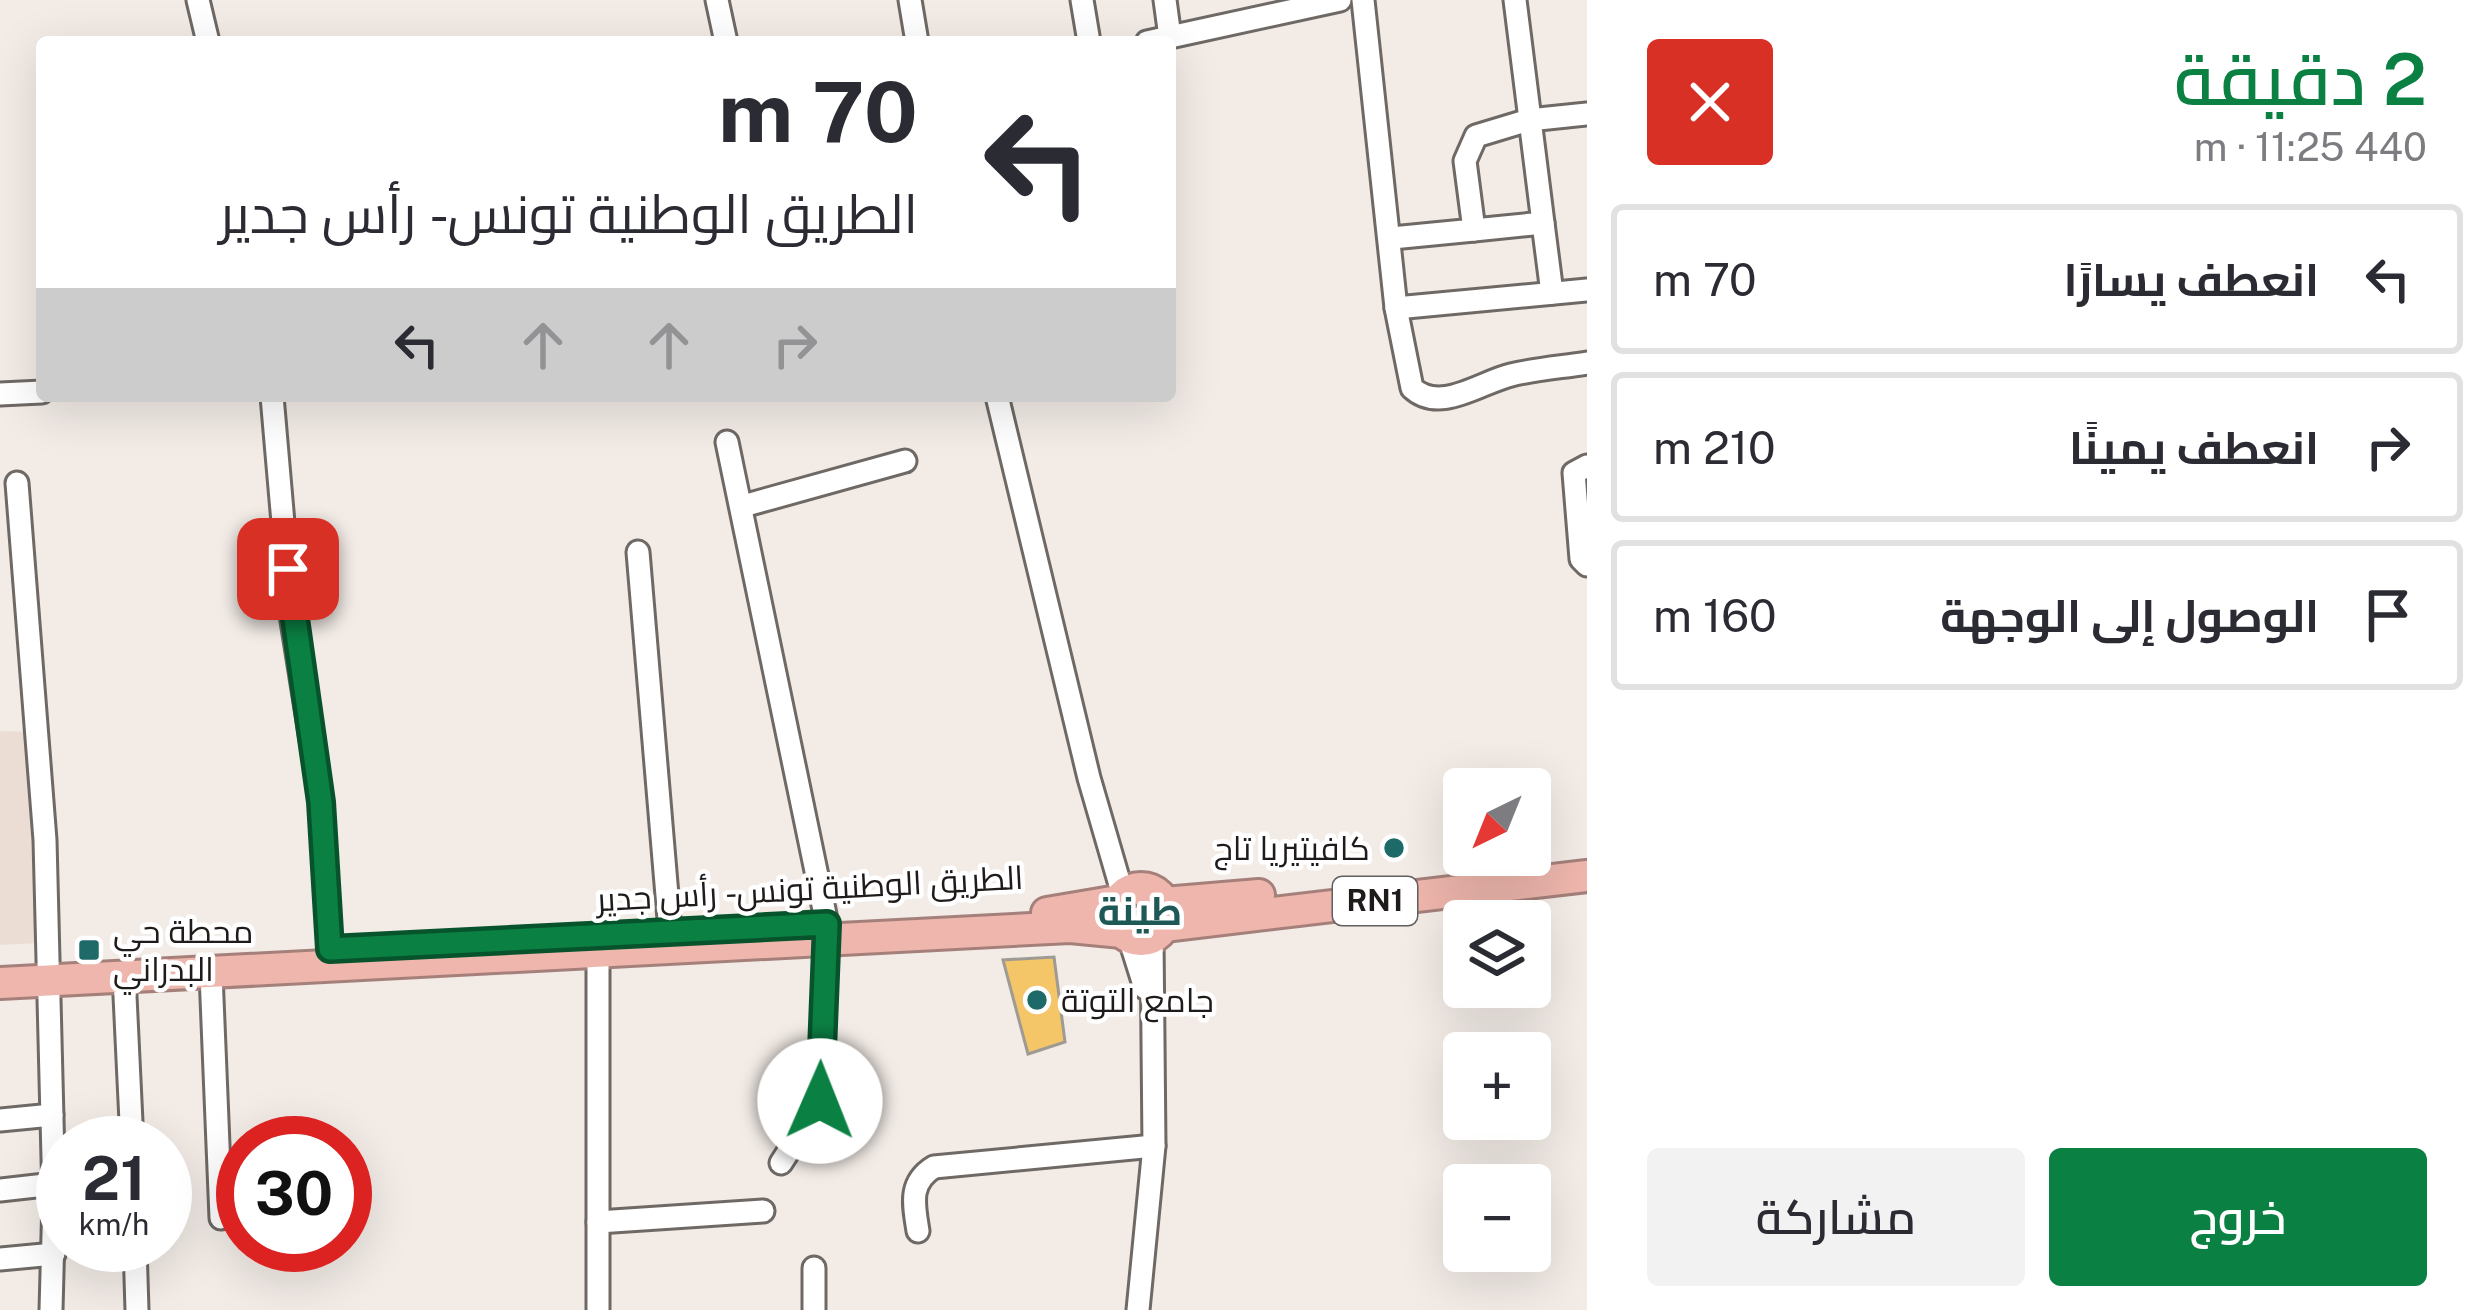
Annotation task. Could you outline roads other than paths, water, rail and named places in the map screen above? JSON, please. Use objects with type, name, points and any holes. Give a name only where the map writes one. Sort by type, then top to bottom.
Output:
[{"type":"highway","name":"الطريق الوطنية تونس - رأس جدير","points":[[1139,919],[1587,862]]},
{"type":"highway","name":"الطريق الوطنية تونس - رأس جدير","points":[[0,983],[48,971],[827,932],[1042,913],[1139,919],[1587,876]]},
{"type":"highway","name":"الطريق الوطنية تونس - رأس جدير","points":[[598,942],[670,931],[827,932]]},
{"type":"highway","name":"الطريق الوطنية تونس - رأس جدير","points":[[0,965],[124,975],[211,974],[330,956]]},
{"type":"street","points":[[198,0],[207,36]]},
{"type":"street","points":[[717,0],[725,36]]},
{"type":"street","points":[[910,0],[916,36]]},
{"type":"street","points":[[1082,0],[1088,36]]},
{"type":"street","points":[[1165,0],[1170,36]]},
{"type":"street","points":[[1175,36],[1340,0]]},
{"type":"street","points":[[1363,0],[1396,308],[1409,383],[1419,395],[1456,396],[1512,375],[1587,363]]},
{"type":"street","points":[[1515,0],[1552,293]]},
{"type":"street","points":[[1474,230],[1468,144],[1484,132],[1528,119],[1587,114]]},
{"type":"street","points":[[1392,238],[1543,223]]},
{"type":"street","points":[[1396,308],[1587,290]]},
{"type":"street","points":[[0,394],[36,392]]},
{"type":"street","points":[[273,402],[291,615],[321,802],[330,956]]},
{"type":"street","points":[[998,402],[1084,758],[1139,919],[1149,1000],[1154,1146],[1138,1310]]},
{"type":"street","points":[[727,442],[827,932],[820,1101],[781,1163]]},
{"type":"street","points":[[743,506],[905,461]]},
{"type":"street","points":[[1587,466],[1574,473],[1573,495],[1581,559],[1587,566]]},
{"type":"street","points":[[0,1120],[52,1115],[38,721],[20,567],[17,483]]},
{"type":"street","points":[[638,552],[670,931]]},
{"type":"street","points":[[598,942],[598,1310]]},
{"type":"street","points":[[211,974],[216,1116]]},
{"type":"street","points":[[124,975],[131,1116]]},
{"type":"street","points":[[918,1231],[914,1190],[922,1174],[934,1168],[1154,1146]]},
{"type":"street","points":[[0,1190],[36,1193]]},
{"type":"street","points":[[598,1222],[763,1211]]},
{"type":"street","points":[[0,1259],[36,1256]]},
{"type":"street","points":[[814,1268],[814,1310]]},
{"type":"street","points":[[51,1310],[53,1272]]},
{"type":"street","points":[[135,1272],[136,1310]]},
{"type":"place","name":"كافيتيريا تاج","points":[[1394,848]]},
{"type":"place","name":"محطة حي البدراني","points":[[89,950]]},
{"type":"place","name":"جامع التوتة","points":[[1037,1000]]},
{"type":"district","name":"طينة","points":[[1140,911]]}]
